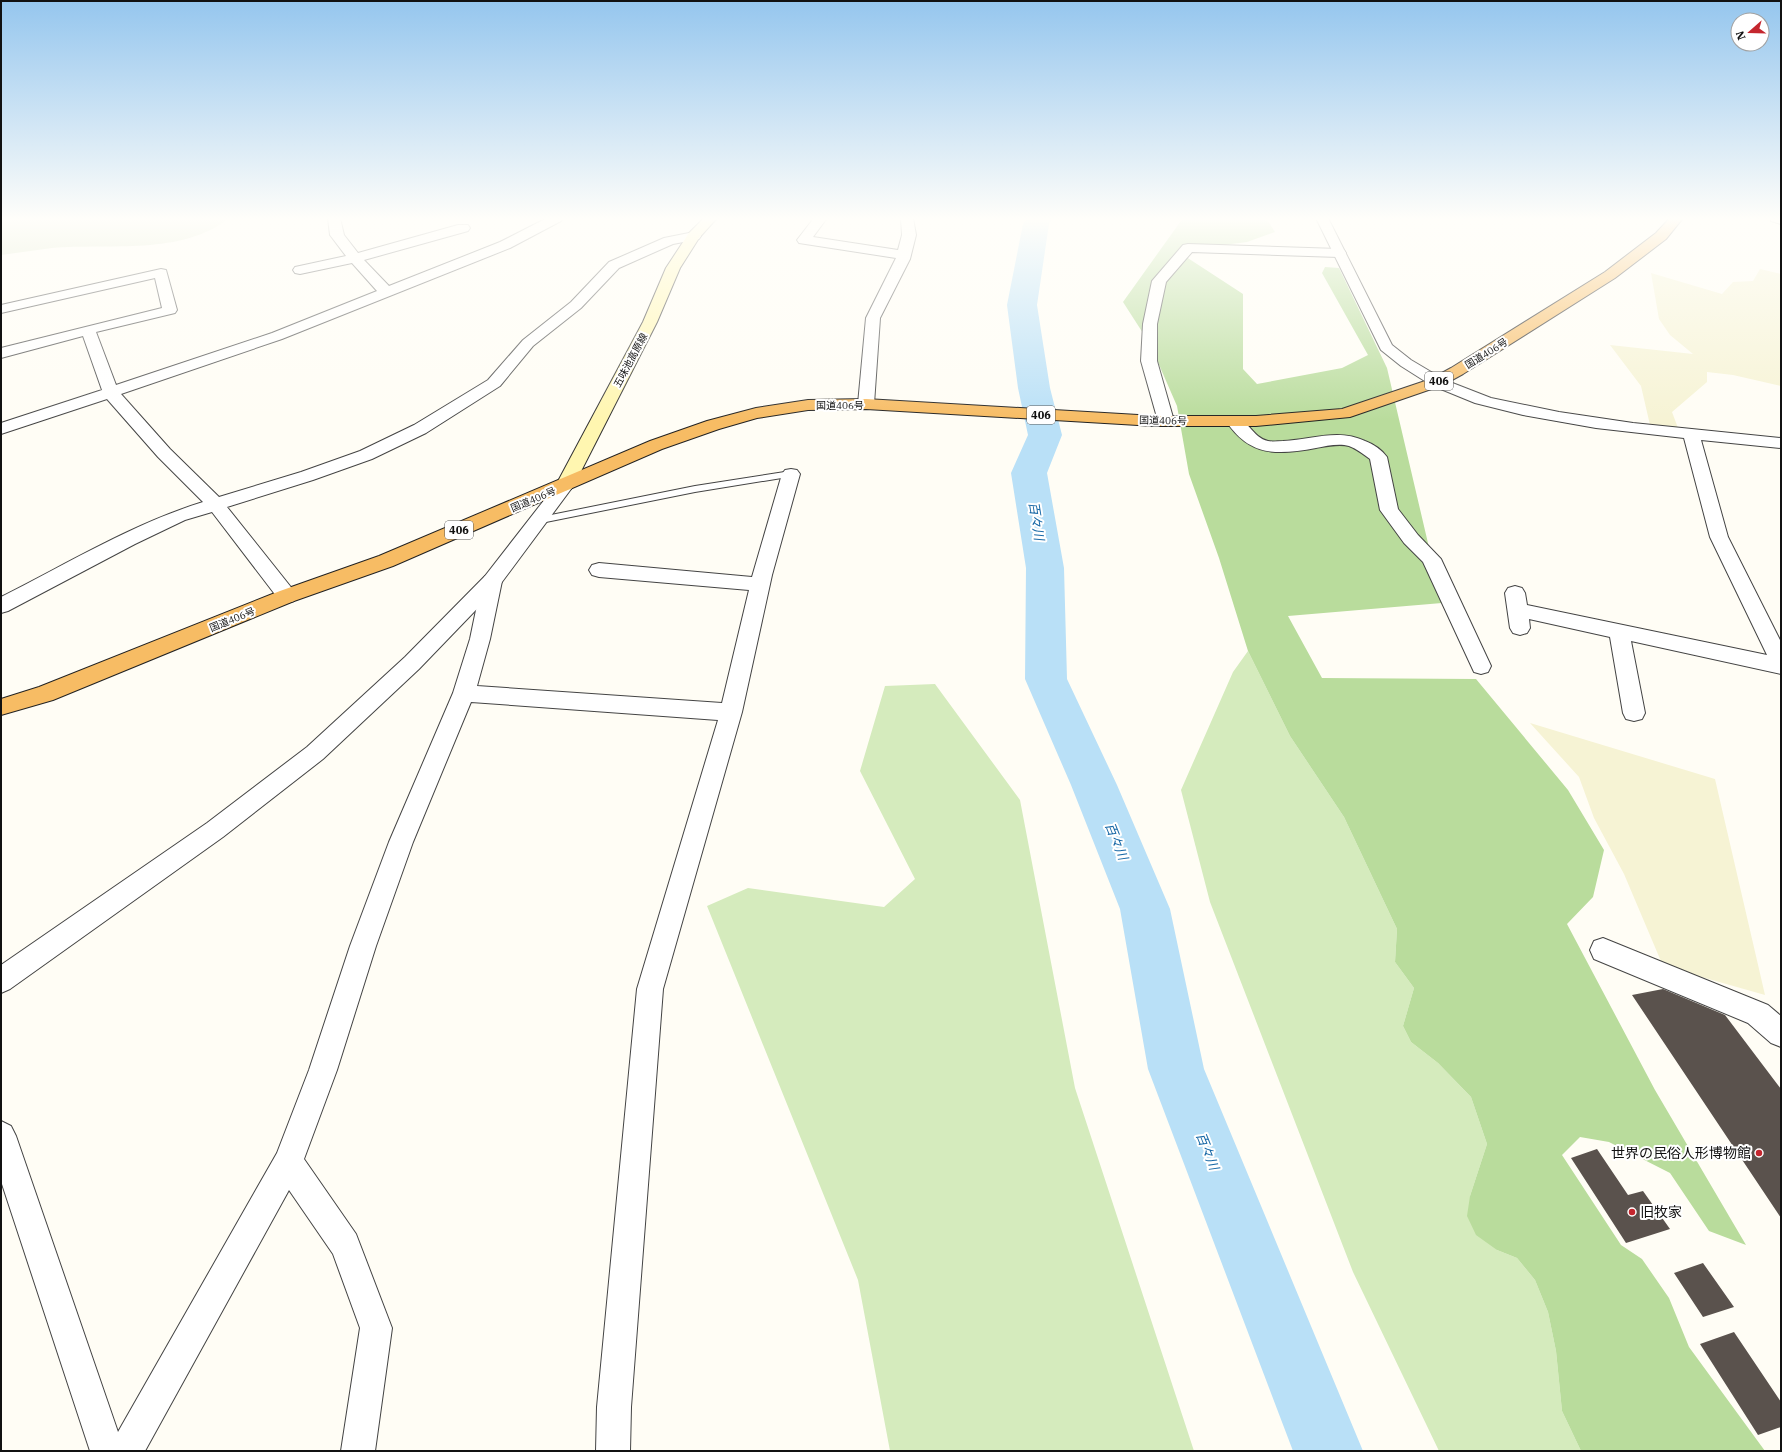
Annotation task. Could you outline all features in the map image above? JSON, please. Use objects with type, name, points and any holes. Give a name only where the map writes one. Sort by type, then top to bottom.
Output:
[{"type":"highway","name":"国道406号","points":[[1,707],[45,694],[287,596],[386,561],[656,445],[713,425],[756,413],[808,405],[866,404],[1161,421],[1256,421],[1344,414],[1437,382],[1490,351],[1593,286]]},
{"type":"main road","name":"五味池高原線","points":[[565,485],[650,322],[665,286]]},
{"type":"street","points":[[1,309],[105,286]]},
{"type":"street","points":[[1,352],[170,310],[165,286]]},
{"type":"street","points":[[380,286],[386,292]]},
{"type":"street","points":[[1,429],[277,336],[402,286]]},
{"type":"street","points":[[1,606],[179,516],[308,476],[366,455],[420,429],[494,383],[528,343],[576,304],[594,286]]},
{"type":"street","points":[[866,404],[873,318],[889,286]]},
{"type":"street","points":[[1158,286],[1150,324],[1149,361],[1161,421]]},
{"type":"street","points":[[1355,286],[1386,347],[1406,364],[1437,382],[1486,401],[1562,417],[1691,434],[1781,443]]},
{"type":"street","points":[[88,330],[111,393],[164,452],[215,504],[287,596]]},
{"type":"street","points":[[1234,421],[1249,438],[1266,446],[1288,447],[1336,439],[1359,443],[1378,457],[1390,510],[1411,539],[1431,559],[1481,666]]},
{"type":"street","points":[[1691,434],[1720,537],[1781,664]]},
{"type":"street","points":[[613,1451],[614,1407],[650,989],[732,712],[760,584],[791,474]]},
{"type":"street","points":[[1,980],[215,830],[315,753],[412,663],[492,582],[536,521],[565,485]]},
{"type":"street","points":[[599,570],[760,584]]},
{"type":"street","points":[[126,1451],[288,1162],[323,1070],[363,946],[401,842],[464,693],[480,639],[492,582]]},
{"type":"street","points":[[1518,611],[1781,664]]},
{"type":"street","points":[[1619,632],[1634,713]]},
{"type":"street","points":[[464,693],[732,712]]},
{"type":"street","points":[[1604,950],[1758,1014],[1781,1033]]},
{"type":"street","points":[[1,1136],[107,1451]]},
{"type":"street","points":[[288,1162],[345,1245],[376,1328],[358,1451]]},
{"type":"lane","points":[[536,521],[695,489],[791,474]]},
{"type":"shaded area","points":[[1653,286],[1694,286],[1722,294],[1730,286],[1781,286],[1781,386],[1733,375],[1707,372],[1707,382],[1672,412],[1678,428],[1650,425],[1641,386],[1610,345],[1693,354],[1670,335],[1659,319]]},
{"type":"shaded area","points":[[1530,723],[1715,779],[1765,995],[1663,966],[1624,874],[1594,818],[1579,777]]},
{"type":"green space","points":[[1135,286],[1230,286],[1243,294],[1243,369],[1257,384],[1342,368],[1368,355],[1329,286],[1348,286],[1387,368],[1442,603],[1288,616],[1322,678],[1476,679],[1568,790],[1604,850],[1593,897],[1567,924],[1655,1090],[1746,1245],[1709,1231],[1670,1173],[1609,1142],[1580,1137],[1562,1155],[1621,1245],[1642,1259],[1669,1298],[1689,1347],[1765,1451],[1581,1451],[1562,1411],[1556,1351],[1548,1312],[1535,1280],[1517,1258],[1497,1250],[1476,1235],[1467,1216],[1470,1196],[1487,1144],[1471,1097],[1438,1063],[1411,1042],[1403,1026],[1414,988],[1395,962],[1397,929],[1344,817],[1290,736],[1248,651],[1219,558],[1189,474],[1177,406],[1150,344],[1123,302]]},
{"type":"green space","points":[[1248,651],[1290,736],[1344,817],[1397,929],[1395,962],[1414,988],[1403,1026],[1411,1042],[1438,1063],[1471,1097],[1487,1144],[1470,1196],[1497,1250],[1517,1258],[1535,1280],[1548,1312],[1556,1351],[1562,1411],[1581,1451],[1439,1451],[1353,1272],[1210,902],[1181,790],[1233,672]]},
{"type":"green space","points":[[935,684],[1020,800],[1075,1088],[1194,1451],[890,1451],[858,1280],[707,906],[748,888],[884,907],[915,879],[860,771],[885,686]]},
{"type":"building","name":"世界の民俗人形博物館","points":[[1663,989],[1725,1015],[1781,1089],[1781,1218],[1632,995]]},
{"type":"building","name":"旧牧家","points":[[1597,1149],[1628,1195],[1643,1191],[1670,1229],[1626,1243],[1571,1158]]},
{"type":"building","points":[[1703,1263],[1734,1307],[1703,1317],[1674,1273]]},
{"type":"building","points":[[1734,1332],[1781,1402],[1781,1427],[1758,1435],[1700,1344]]},
{"type":"waterway","name":"百々川","points":[[1025,286],[1022,305],[1034,388],[1045,435],[1029,473],[1045,568],[1046,679],[1094,785],[1145,909],[1176,1069],[1328,1451]]},
{"type":"place","name":"世界の民俗人形博物館","points":[[1759,1153]]},
{"type":"place","name":"旧牧家","points":[[1632,1212]]}]
